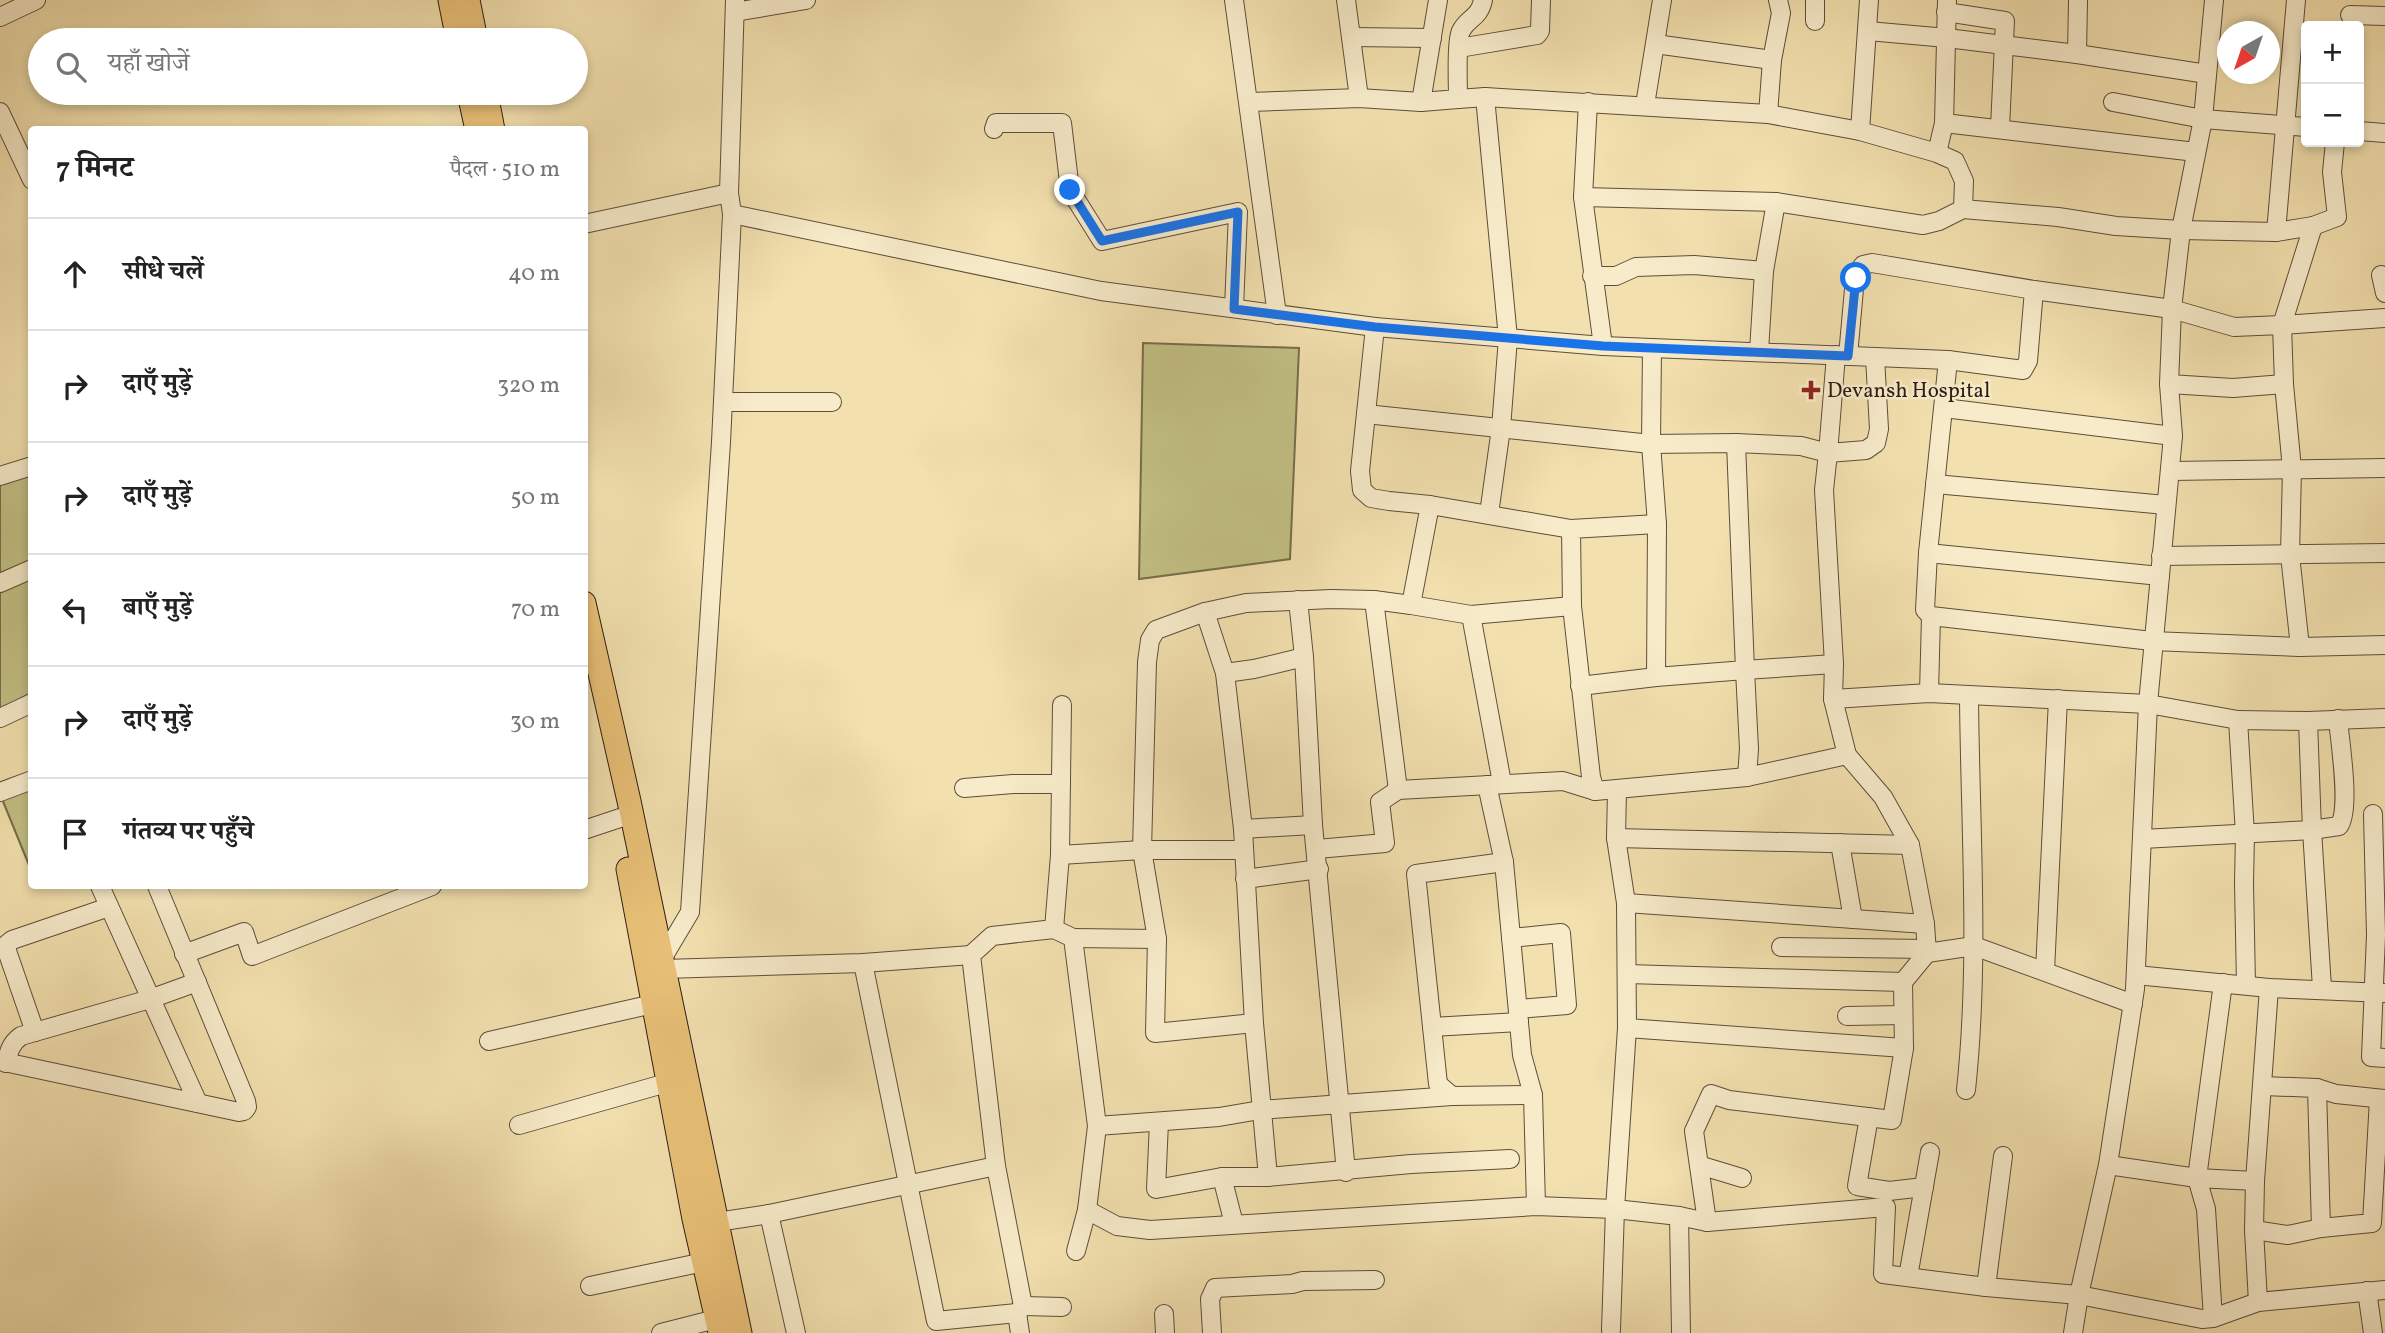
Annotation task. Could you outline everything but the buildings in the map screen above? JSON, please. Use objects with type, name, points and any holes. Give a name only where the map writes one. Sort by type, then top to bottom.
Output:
[{"type":"main road","points":[[450,0],[456,28]]},
{"type":"main road","points":[[468,0],[474,28]]},
{"type":"main road","points":[[472,105],[476,126]]},
{"type":"main road","points":[[488,105],[492,126]]},
{"type":"main road","points":[[588,621],[740,1333]]},
{"type":"main road","points":[[588,684],[620,818],[653,1004],[718,1326]]},
{"type":"street","points":[[0,17],[36,0]]},
{"type":"street","points":[[806,0],[737,4],[729,193],[732,214],[723,402],[690,912],[663,964],[863,963],[971,955],[992,936],[1054,929],[1073,938],[1157,939]]},
{"type":"street","points":[[1234,0],[1277,315]]},
{"type":"street","points":[[1346,0],[1359,99]]},
{"type":"street","points":[[1421,102],[1438,0]]},
{"type":"street","points":[[1458,99],[1459,34],[1466,24],[1476,18],[1483,0]]},
{"type":"street","points":[[1459,48],[1537,36],[1541,31],[1541,0]]},
{"type":"street","points":[[1645,105],[1662,0]]},
{"type":"street","points":[[1768,114],[1772,60],[1781,13],[1778,0]]},
{"type":"street","points":[[1815,0],[1815,21]]},
{"type":"street","points":[[1860,131],[1869,0]]},
{"type":"street","points":[[2077,54],[2078,0]]},
{"type":"street","points":[[2073,1333],[2078,1295],[2108,1165],[2133,1004],[2147,704],[2173,436],[2169,384],[2172,309],[2180,230],[2203,119],[2214,0]]},
{"type":"street","points":[[2276,232],[2296,0]]},
{"type":"street","points":[[1937,153],[1944,123],[1947,6],[2005,21],[2000,128]]},
{"type":"street","points":[[2350,14],[2385,16]]},
{"type":"street","points":[[1868,31],[2077,54],[2207,74]]},
{"type":"street","points":[[1351,37],[1432,38]]},
{"type":"street","points":[[1656,44],[1772,60]]},
{"type":"street","points":[[1249,102],[1359,99],[1421,102],[1485,97],[1768,114],[1860,131],[1937,153],[1955,161],[1964,181],[1963,209]]},
{"type":"street","points":[[1485,97],[1508,338],[1501,428],[1489,514]]},
{"type":"street","points":[[1588,102],[1583,197],[1603,346]]},
{"type":"street","points":[[2113,102],[2203,119],[2301,127]]},
{"type":"street","points":[[0,112],[28,172]]},
{"type":"street","points":[[994,129],[996,124],[1062,122],[1070,190],[1102,241],[1238,212],[1234,309]]},
{"type":"street","points":[[1944,123],[2196,152]]},
{"type":"street","points":[[2364,131],[2385,133]]},
{"type":"street","points":[[1583,197],[1776,202],[1923,225],[1939,221],[1963,209],[2116,226],[2276,232],[2313,226],[2337,217],[2332,172],[2334,147]]},
{"type":"street","points":[[588,223],[729,193]]},
{"type":"street","points":[[1759,351],[1764,271],[1776,202]]},
{"type":"street","points":[[732,214],[1101,291],[1375,327],[1603,346],[1948,360],[2023,370],[2028,361],[2034,290]]},
{"type":"street","points":[[2300,647],[2290,555],[2292,469],[2282,325],[2313,226]]},
{"type":"street","points":[[1707,1222],[1694,1131],[1711,1094],[1729,1100],[1892,1120],[1904,1048],[1903,982],[1926,951],[1925,924],[1910,845],[1884,797],[1847,755],[1833,699],[1835,664],[1824,490],[1842,355],[1856,278],[1863,264],[1872,263],[2034,290],[2172,309],[2234,327],[2385,318]]},
{"type":"street","points":[[1592,276],[1616,276],[1636,267],[1695,265],[1764,271]]},
{"type":"street","points":[[1375,327],[1360,471],[1362,490],[1371,498],[1571,528],[1657,524]]},
{"type":"street","points":[[1652,348],[1651,444],[1657,524],[1656,677]]},
{"type":"street","points":[[1366,414],[1651,444],[1736,443],[1801,446],[1828,453],[1866,450],[1876,443],[1880,429],[1875,357]]},
{"type":"street","points":[[1948,360],[1928,552],[1925,610],[1931,616],[2152,641],[2300,647],[2385,645]]},
{"type":"street","points":[[2169,384],[2233,388],[2284,384]]},
{"type":"street","points":[[723,402],[832,402]]},
{"type":"street","points":[[1944,408],[2173,436]]},
{"type":"street","points":[[1736,443],[1749,748],[1747,778]]},
{"type":"street","points":[[0,476],[28,467]]},
{"type":"street","points":[[2171,471],[2385,468]]},
{"type":"street","points":[[1935,484],[2166,505]]},
{"type":"street","points":[[1411,605],[1430,505]]},
{"type":"street","points":[[1571,528],[1572,606],[1591,777],[1595,791]]},
{"type":"street","points":[[1928,552],[2160,576]]},
{"type":"street","points":[[2161,556],[2385,554]]},
{"type":"street","points":[[0,583],[28,571]]},
{"type":"street","points":[[1254,1023],[1154,1033],[1157,939],[1142,850],[1147,662],[1150,640],[1156,630],[1205,612],[1246,603],[1298,600],[1374,600],[1471,615],[1572,606]]},
{"type":"street","points":[[1298,600],[1304,657],[1313,825],[1346,1172]]},
{"type":"street","points":[[1374,600],[1398,790]]},
{"type":"street","points":[[1205,612],[1225,673],[1243,829],[1260,1110],[1268,1177]]},
{"type":"street","points":[[1471,615],[1495,784],[1522,1055],[1533,1095],[1536,1206]]},
{"type":"street","points":[[1929,693],[1931,616]]},
{"type":"street","points":[[1225,673],[1304,657]]},
{"type":"street","points":[[1580,686],[1656,677],[1835,664]]},
{"type":"street","points":[[1833,699],[1929,693],[2147,704],[2238,720],[2385,718]]},
{"type":"street","points":[[1966,1090],[1971,1041],[1974,946],[1969,696]]},
{"type":"street","points":[[2045,971],[2058,699]]},
{"type":"street","points":[[0,718],[28,705]]},
{"type":"street","points":[[1054,929],[1060,855],[1062,705]]},
{"type":"street","points":[[2142,839],[2312,831],[2339,826],[2344,819],[2338,719]]},
{"type":"street","points":[[2238,720],[2245,834],[2246,985]]},
{"type":"street","points":[[2308,721],[2322,988]]},
{"type":"street","points":[[1317,849],[1385,843],[1380,802],[1398,790],[1563,781],[1595,791],[1616,790],[1747,778],[1847,755]]},
{"type":"street","points":[[0,792],[28,782]]},
{"type":"street","points":[[964,788],[1061,784]]},
{"type":"street","points":[[1611,1330],[1615,1209],[1628,1028],[1626,903],[1616,838],[1616,790]]},
{"type":"street","points":[[2373,814],[2379,993],[2371,1058],[2385,1058]]},
{"type":"street","points":[[588,829],[620,818]]},
{"type":"street","points":[[1243,829],[1313,825]]},
{"type":"street","points":[[1616,838],[1910,845]]},
{"type":"street","points":[[1840,843],[1853,919]]},
{"type":"street","points":[[1060,855],[1142,850],[1244,850]]},
{"type":"street","points":[[1452,1096],[1438,1084],[1416,874],[1504,862]]},
{"type":"street","points":[[1245,879],[1319,869]]},
{"type":"street","points":[[101,889],[198,1103]]},
{"type":"street","points":[[159,889],[184,954],[197,982],[247,1107],[244,1111],[3,1062],[14,1041],[35,1032],[150,999],[197,982]]},
{"type":"street","points":[[184,954],[244,932],[252,956],[424,889]]},
{"type":"street","points":[[1626,903],[1925,924]]},
{"type":"street","points":[[35,1032],[7,951],[7,944],[109,907]]},
{"type":"street","points":[[1432,1027],[1518,1016],[1567,1005],[1561,933],[1511,938]]},
{"type":"street","points":[[1073,938],[1097,1126],[1087,1210],[1076,1251]]},
{"type":"street","points":[[1781,947],[1926,951],[1974,946],[2133,1004]]},
{"type":"street","points":[[971,955],[996,1166],[1020,1309],[1020,1333]]},
{"type":"street","points":[[863,963],[906,1183],[938,1327],[1020,1309],[1062,1307]]},
{"type":"street","points":[[1627,974],[1903,982]]},
{"type":"street","points":[[2136,975],[2269,988],[2322,988],[2379,993]]},
{"type":"street","points":[[2213,1318],[2206,1209],[2197,1178],[2223,983]]},
{"type":"street","points":[[2258,1302],[2255,1181],[2269,988]]},
{"type":"street","points":[[489,1041],[653,1004]]},
{"type":"street","points":[[1847,1016],[1903,1015]]},
{"type":"street","points":[[1628,1028],[1904,1048]]},
{"type":"street","points":[[519,1125],[670,1082]]},
{"type":"street","points":[[2255,1230],[2288,1235],[2320,1228],[2378,1223],[2382,1099],[2336,1094],[2317,1088],[2263,1086]]},
{"type":"street","points":[[2317,1088],[2320,1228]]},
{"type":"street","points":[[1097,1126],[1339,1104],[1452,1096],[1533,1095]]},
{"type":"street","points":[[1869,1117],[1857,1186],[1889,1191],[1924,1187]]},
{"type":"street","points":[[1159,1122],[1156,1189],[1222,1177],[1268,1177],[1424,1163],[1510,1159]]},
{"type":"street","points":[[1908,1277],[1930,1152]]},
{"type":"street","points":[[1986,1287],[2004,1156]]},
{"type":"street","points":[[1699,1164],[1742,1178]]},
{"type":"street","points":[[2108,1165],[2197,1178],[2255,1181]]},
{"type":"street","points":[[717,1222],[769,1214],[996,1166]]},
{"type":"street","points":[[1222,1177],[1234,1224]]},
{"type":"street","points":[[1087,1210],[1117,1226],[1150,1230],[1536,1206],[1615,1209],[1707,1222],[1886,1207],[1883,1273],[1986,1287],[2078,1295],[2202,1319],[2213,1318],[2258,1302],[2376,1290],[2373,1333]]},
{"type":"street","points":[[769,1214],[796,1333]]},
{"type":"street","points":[[1679,1216],[1681,1333]]},
{"type":"street","points":[[590,1286],[704,1262]]},
{"type":"street","points":[[1212,1333],[1210,1299],[1216,1288],[1293,1284],[1303,1281],[1375,1280]]},
{"type":"street","points":[[1164,1314],[1165,1333]]},
{"type":"street","points":[[661,1333],[718,1326]]},
{"type":"shaded area","points":[[1143,343],[1299,348],[1290,559],[1139,579]]},
{"type":"shaded area","points":[[28,473],[28,695],[0,710],[0,478]]},
{"type":"shaded area","points":[[28,776],[28,863],[0,794]]},
{"type":"place","name":"Devansh Hospital","points":[[1811,390]]},
{"type":"route","points":[[1070,190],[1102,241],[1238,212],[1234,309],[1375,327],[1603,346],[1848,356],[1856,278]]}]
